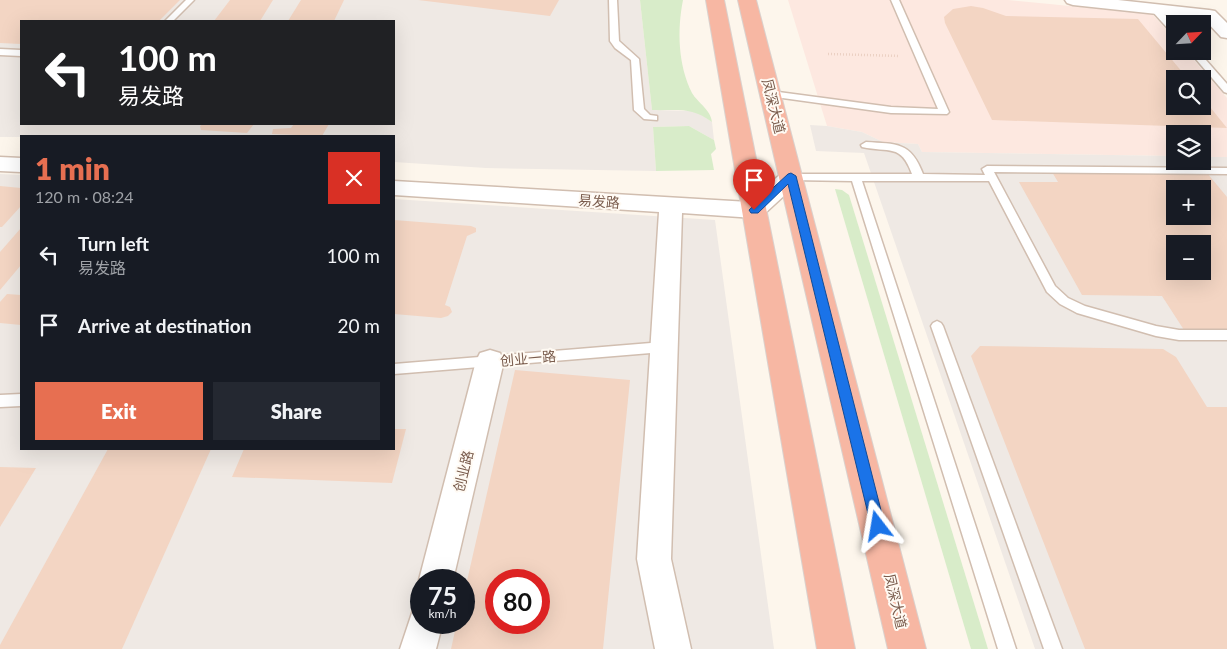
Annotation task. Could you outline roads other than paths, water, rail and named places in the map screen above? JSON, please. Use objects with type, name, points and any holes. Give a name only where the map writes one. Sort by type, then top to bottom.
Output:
[{"type":"highway","points":[[714,0],[836,649]]},
{"type":"highway","name":"凤深大道","points":[[748,0],[907,649]]},
{"type":"street","points":[[1073,0],[1209,14]]},
{"type":"street","points":[[1200,0],[1209,14],[1227,33]]},
{"type":"street","points":[[0,164],[20,165]]},
{"type":"street","points":[[754,210],[791,176]]},
{"type":"street","name":"易发路","points":[[395,188],[754,210]]},
{"type":"street","points":[[671,205],[654,559],[673,649]]},
{"type":"street","name":"创业路","points":[[439,569],[490,362]]},
{"type":"street","points":[[418,649],[422,634]]},
{"type":"lane","points":[[170,20],[190,0]]},
{"type":"lane","points":[[613,0],[614,41],[635,59],[639,110],[647,117],[654,118]]},
{"type":"lane","points":[[771,94],[891,110],[944,112],[895,0]]},
{"type":"lane","points":[[1155,9],[1166,21]]},
{"type":"lane","points":[[0,52],[20,53]]},
{"type":"lane","points":[[1201,60],[1227,90]]},
{"type":"lane","points":[[866,144],[896,148],[906,152],[912,159],[919,178]]},
{"type":"lane","points":[[1226,172],[987,170],[1050,289],[1064,301],[1081,310],[1156,331],[1179,335],[1227,335]]},
{"type":"lane","points":[[791,176],[992,178]]},
{"type":"lane","points":[[856,177],[1008,649]]},
{"type":"lane","points":[[937,326],[1054,649]]},
{"type":"lane","name":"创业一路","points":[[395,369],[663,347]]},
{"type":"lane","points":[[0,401],[20,400]]}]
